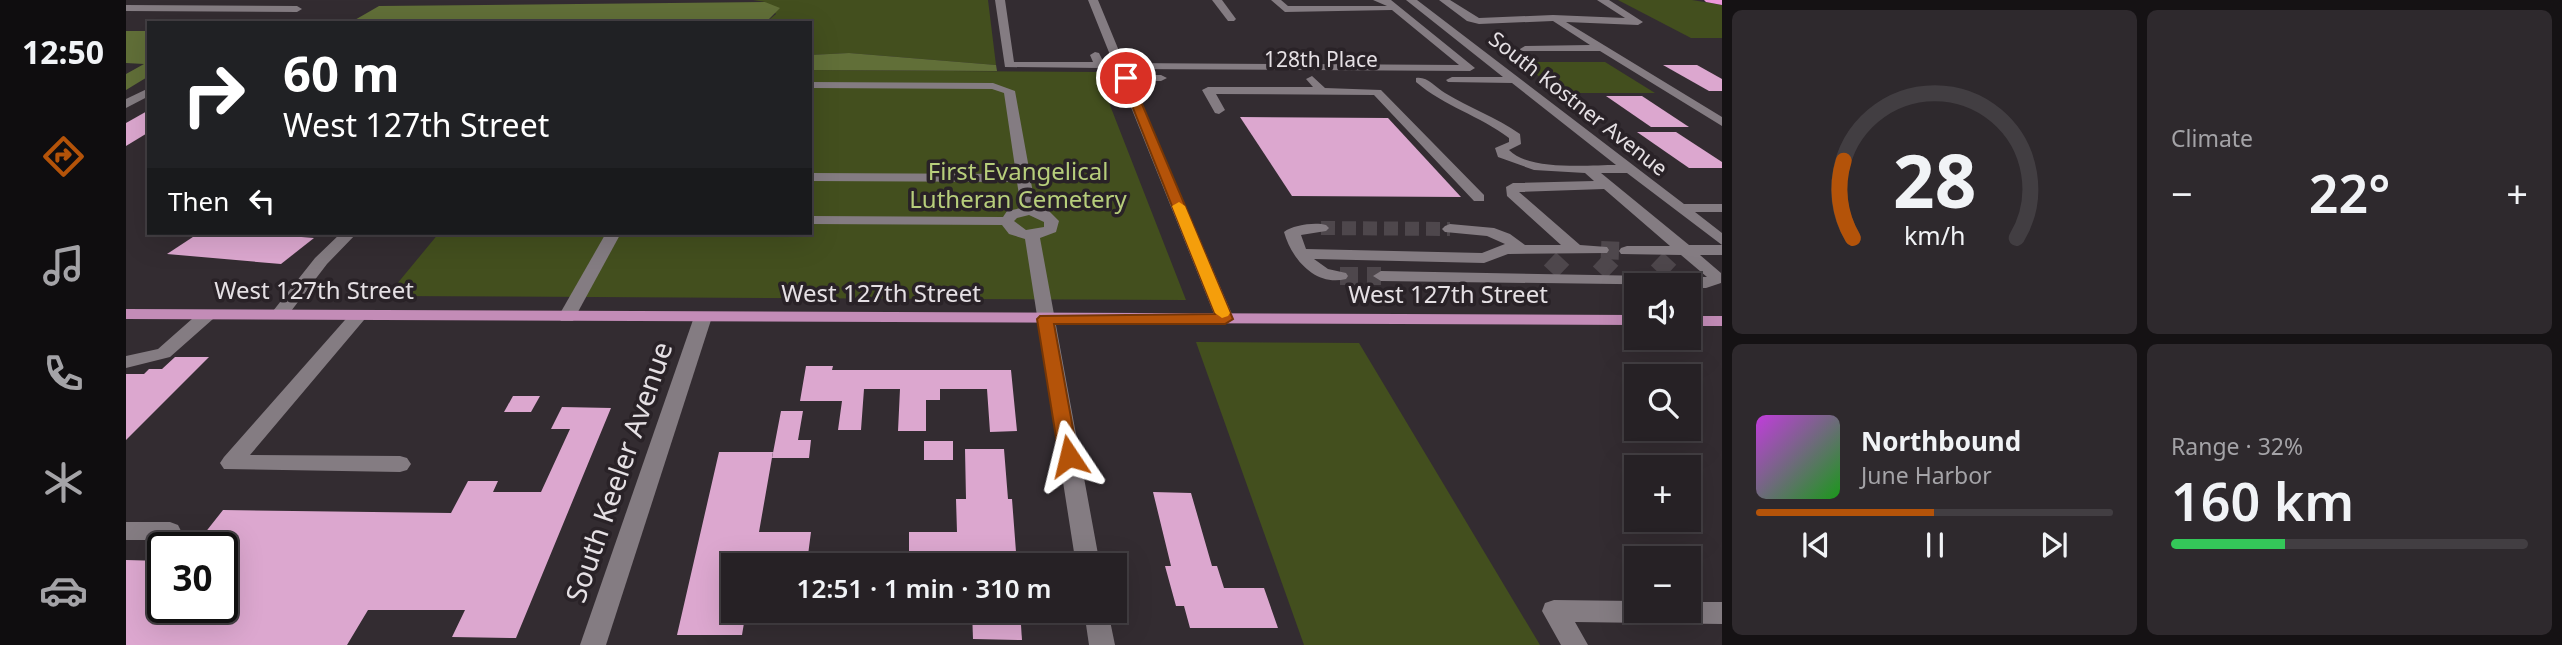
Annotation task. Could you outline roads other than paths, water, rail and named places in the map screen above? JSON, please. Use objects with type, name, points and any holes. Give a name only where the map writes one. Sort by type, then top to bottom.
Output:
[{"type":"highway","points":[[1710,0],[1722,2]]},
{"type":"main road","name":"West 127th Street","points":[[126,314],[1624,320]]},
{"type":"main road","points":[[1701,321],[1722,321]]},
{"type":"street","points":[[1000,0],[1009,65],[1100,65],[1095,55]]},
{"type":"street","points":[[1093,0],[1225,319]]},
{"type":"street","points":[[1217,0],[1231,19]]},
{"type":"street","points":[[1276,0],[1285,9],[1388,9]]},
{"type":"street","points":[[1378,0],[1386,1],[1485,80]]},
{"type":"street","name":"South Kostner Avenue","points":[[1411,0],[1722,240]]},
{"type":"street","points":[[1444,0],[1474,20],[1527,21],[1553,18],[1584,22],[1638,22],[1602,0]]},
{"type":"street","points":[[126,8],[297,9]]},
{"type":"street","points":[[1553,18],[1722,122]]},
{"type":"street","points":[[1513,40],[1537,58]]},
{"type":"street","points":[[1525,49],[1603,48]]},
{"type":"street","points":[[1124,72],[1470,68]]},
{"type":"street","name":"128th Place","points":[[1124,72],[1312,79],[1516,80]]},
{"type":"street","points":[[1312,79],[1322,91]]},
{"type":"street","points":[[1420,79],[1437,96],[1501,124],[1515,137],[1515,144],[1502,148],[1503,154],[1515,162],[1530,168],[1630,169]]},
{"type":"street","points":[[812,85],[1000,87],[1010,93],[1029,211]]},
{"type":"street","points":[[1219,110],[1208,90],[1377,92],[1479,198]]},
{"type":"street","points":[[126,104],[147,91]]},
{"type":"street","points":[[1381,276],[1502,280],[1568,277],[1678,278],[1715,281],[1715,276],[1588,169]]},
{"type":"street","points":[[812,177],[1050,178]]},
{"type":"street","points":[[1304,254],[1484,258],[1506,250],[1546,254],[1592,253],[1512,192],[1513,187],[1607,185]]},
{"type":"street","points":[[1681,208],[1722,208]]},
{"type":"street","points":[[1029,211],[1048,216],[1053,225],[1047,232],[1032,235],[1013,230],[1007,221],[1012,214],[1029,211]]},
{"type":"street","points":[[812,220],[1007,221]]},
{"type":"street","points":[[1321,228],[1292,232],[1317,272],[1340,276]]},
{"type":"street","points":[[1450,229],[1496,232],[1504,235],[1521,250]]},
{"type":"street","points":[[279,315],[321,261],[347,235]]},
{"type":"street","points":[[567,317],[612,235]]},
{"type":"street","points":[[1032,235],[1086,553]]},
{"type":"street","points":[[1627,251],[1651,255],[1685,250],[1722,250]]},
{"type":"street","points":[[1484,258],[1502,280]]},
{"type":"street","points":[[126,362],[164,353],[207,314]]},
{"type":"street","points":[[358,316],[231,463],[400,464]]},
{"type":"street","name":"South Keeler Avenue","points":[[593,645],[703,317]]},
{"type":"street","points":[[126,531],[170,531]]},
{"type":"street","points":[[1575,645],[1554,611],[1722,613]]},
{"type":"street","points":[[1098,623],[1101,645]]},
{"type":"tunnel","points":[[1321,228],[1450,229]]},
{"type":"tunnel","points":[[1601,250],[1627,251]]},
{"type":"tunnel","points":[[1550,259],[1565,273]]},
{"type":"tunnel","points":[[1657,259],[1672,273]]},
{"type":"tunnel","points":[[1599,260],[1614,274]]},
{"type":"tunnel","points":[[1340,276],[1381,276]]},
{"type":"park label","name":"First Evangelical Lutheran Cemetery","points":[[1018,186]]}]
